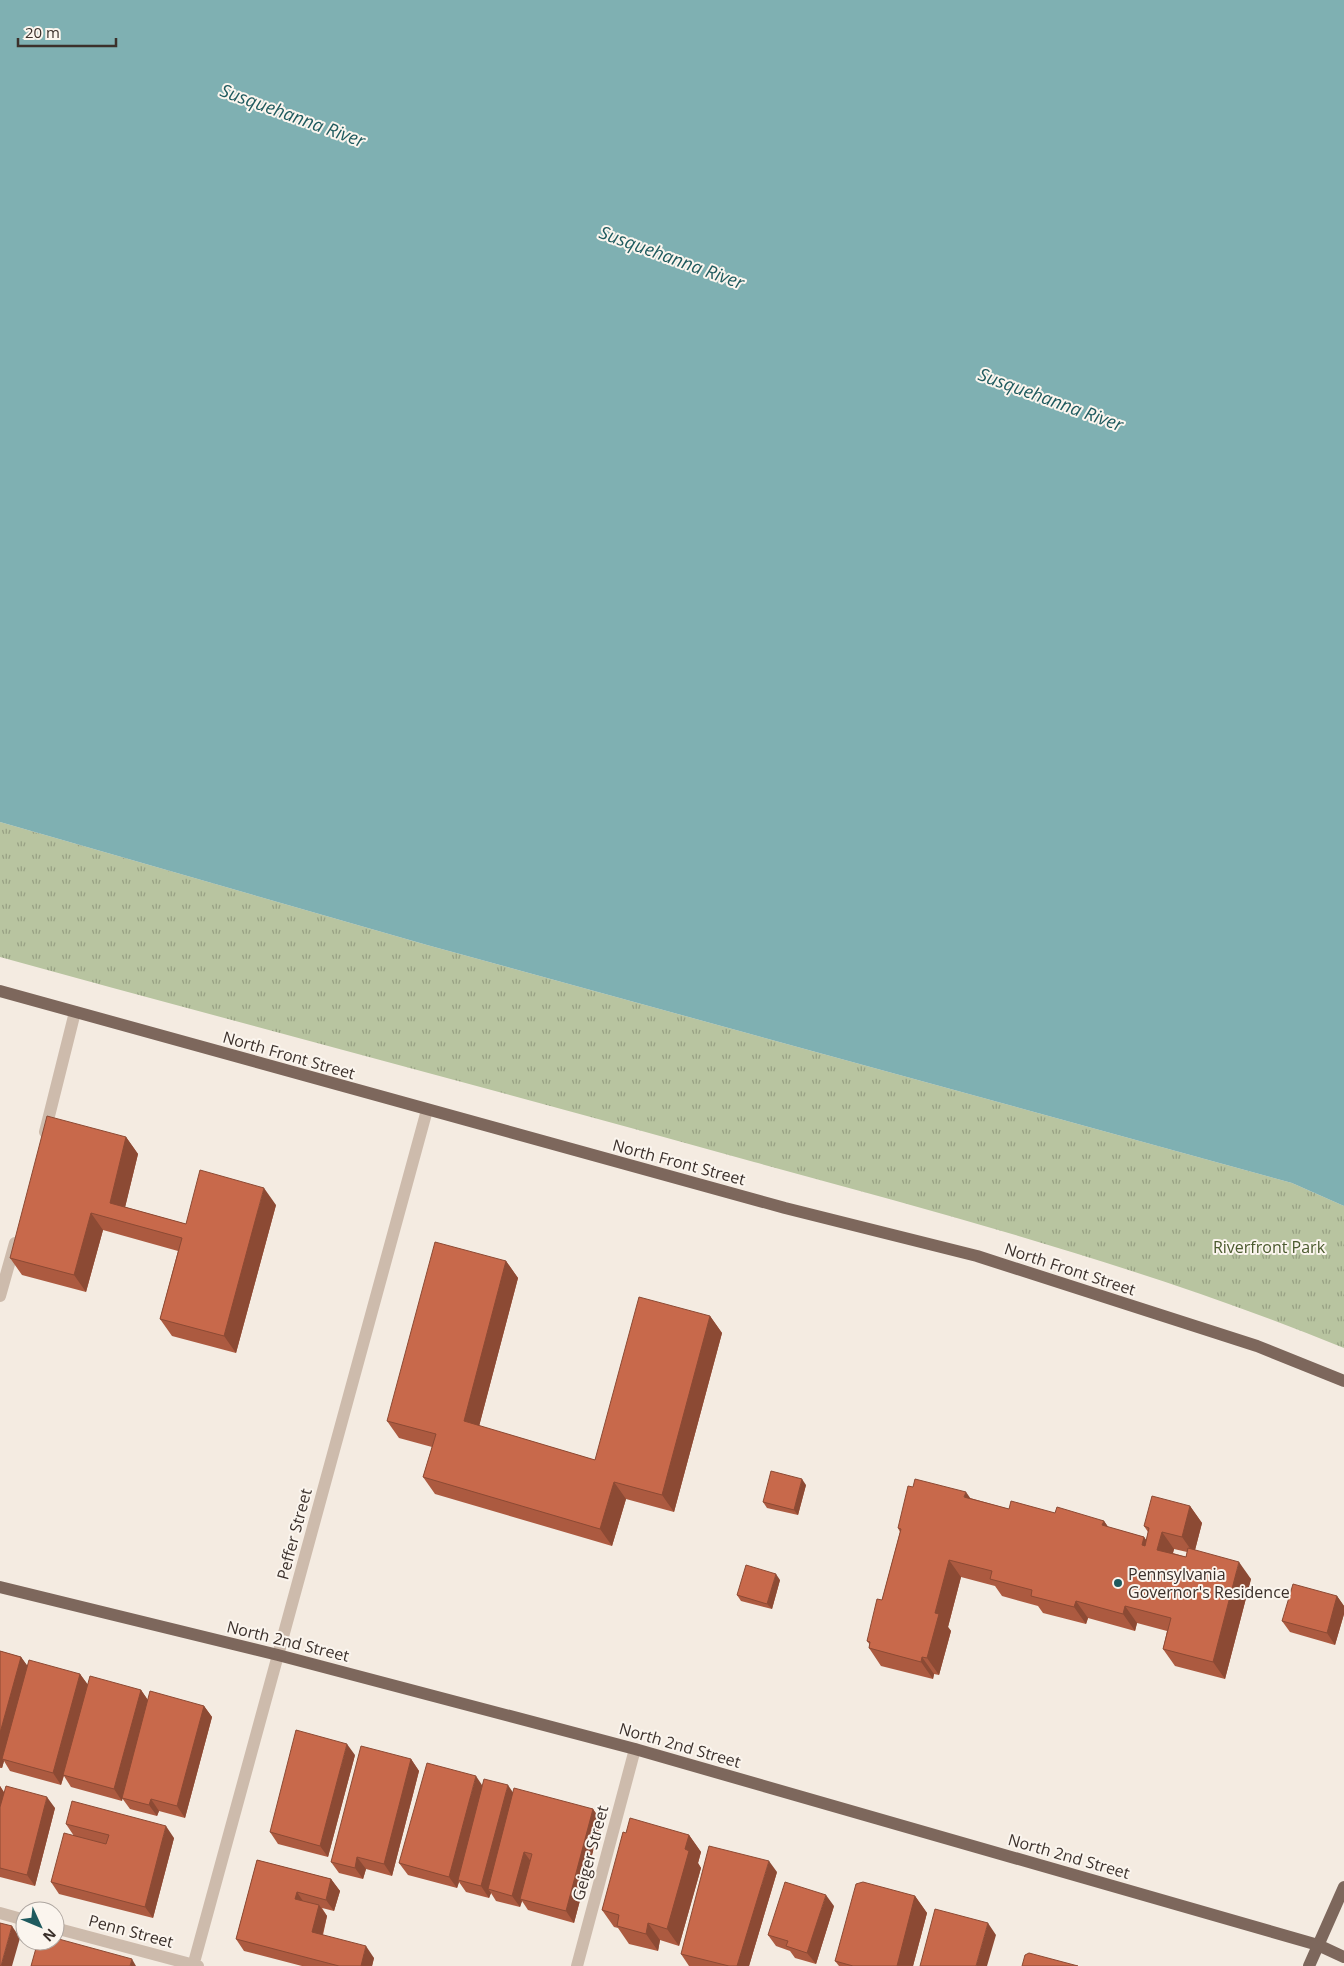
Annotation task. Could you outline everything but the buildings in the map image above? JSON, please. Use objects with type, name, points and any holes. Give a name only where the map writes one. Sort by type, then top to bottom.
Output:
[{"type":"main road","name":"North Front Street","points":[[0,991],[785,1208],[977,1256],[1257,1346],[1344,1381]]},
{"type":"main road","name":"North 2nd Street","points":[[0,1587],[278,1655],[636,1749],[1318,1945],[1344,1957]]},
{"type":"main road","points":[[1308,1966],[1344,1887]]},
{"type":"street","points":[[41,1146],[75,1012]]},
{"type":"street","name":"Peffer Street","points":[[195,1966],[427,1110]]},
{"type":"street","points":[[0,1296],[18,1231]]},
{"type":"street","name":"Geiger Street","points":[[576,1966],[636,1749]]},
{"type":"street","points":[[0,1913],[15,1917]]},
{"type":"street","name":"Penn Street","points":[[65,1931],[195,1966]]},
{"type":"green space","name":"Riverfront Park","points":[[0,822],[427,945],[1292,1183],[1344,1206],[1344,1348],[1272,1320],[1126,1269],[978,1224],[0,957]]},
{"type":"water","name":"Susquehanna River","points":[[0,0],[1344,0],[1344,1206],[1292,1183],[427,945],[0,822]]},
{"type":"place","name":"Pennsylvania Governor's Residence","points":[[1118,1583]]}]
